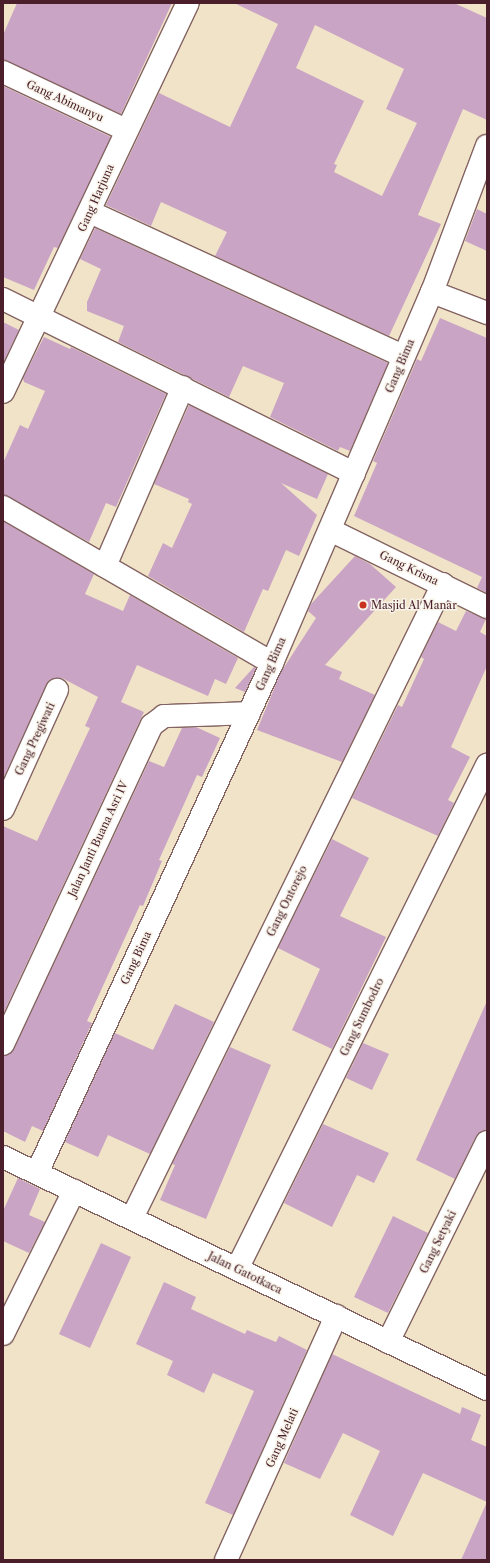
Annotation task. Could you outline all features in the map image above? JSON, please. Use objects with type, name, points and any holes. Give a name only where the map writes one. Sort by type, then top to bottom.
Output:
[{"type":"street","name":"Gang Harjuna","points":[[3,392],[40,318],[90,212],[126,130],[188,3]]},
{"type":"street","name":"Gang Abimanyu","points":[[3,72],[126,130]]},
{"type":"street","name":"Gang Bima","points":[[37,1173],[272,663],[432,292],[487,146]]},
{"type":"street","points":[[90,212],[404,356]]},
{"type":"street","points":[[432,292],[487,313]]},
{"type":"street","points":[[3,299],[354,473]]},
{"type":"street","points":[[105,566],[183,387]]},
{"type":"street","points":[[3,507],[272,663]]},
{"type":"street","name":"Gang Krisna","points":[[330,530],[443,584],[487,607]]},
{"type":"street","name":"Gang Ontorejo","points":[[132,1218],[443,584]]},
{"type":"street","name":"Gang Pregiwati","points":[[3,809],[57,690]]},
{"type":"street","name":"Jalan Janti Buana Asri IV","points":[[3,1044],[152,725],[164,716],[249,713]]},
{"type":"street","name":"Gang Sumbodro","points":[[237,1269],[487,765]]},
{"type":"street","name":"Gang Setyaki","points":[[388,1342],[487,1142]]},
{"type":"street","name":"Jalan Gatotkaca","points":[[3,1157],[487,1389]]},
{"type":"street","points":[[3,1334],[74,1190]]},
{"type":"street","name":"Gang Melati","points":[[226,1560],[336,1316]]},
{"type":"building","points":[[17,3],[172,3],[121,114],[3,60],[3,35]]},
{"type":"building","points":[[234,3],[454,3],[487,18],[487,120],[463,109],[418,215],[441,224],[389,336],[215,256],[227,232],[161,202],[151,226],[106,205],[159,93],[230,127],[278,24]],"holes":[[[315,25],[404,69],[386,109],[417,123],[382,196],[334,172],[337,165],[334,164],[364,101],[296,68]]]},
{"type":"building","points":[[3,86],[111,137],[58,248],[54,247],[34,290],[3,277]]},
{"type":"building","points":[[477,209],[487,214],[487,251],[465,241]]},
{"type":"building","points":[[95,228],[388,363],[350,451],[340,447],[338,451],[270,417],[284,383],[243,366],[229,397],[118,342],[124,326],[87,311],[87,302],[101,269],[80,259]]},
{"type":"building","points":[[440,318],[487,338],[487,593],[477,588],[482,577],[354,516],[377,463],[373,461],[417,359],[421,361]]},
{"type":"building","points":[[3,322],[19,330],[3,363]]},
{"type":"building","points":[[44,337],[70,349],[71,347],[166,394],[116,507],[106,503],[89,542],[3,495],[3,463],[20,425],[28,429],[45,391],[24,382],[23,378]]},
{"type":"building","points":[[189,405],[328,474],[317,499],[281,483],[317,515],[299,556],[286,550],[268,591],[263,589],[244,632],[148,576],[163,543],[172,548],[192,504],[188,502],[189,499],[154,484]]},
{"type":"building","points":[[3,521],[94,574],[85,594],[123,611],[130,595],[238,658],[226,684],[215,679],[208,696],[137,665],[121,702],[144,712],[3,1014],[3,826],[37,841],[90,728],[85,726],[98,697],[62,678],[49,680],[3,779]]},
{"type":"building","points":[[355,556],[370,564],[396,587],[325,665],[342,672],[339,679],[375,695],[342,762],[257,730],[281,672],[316,618],[308,611],[311,604]]},
{"type":"building","points":[[466,611],[486,619],[480,632],[487,636],[487,666],[451,747],[470,757],[448,800],[454,803],[438,836],[352,798],[398,705],[402,707],[424,659],[421,657],[438,622],[456,631]]},
{"type":"building","points":[[254,667],[256,668],[245,692],[235,688]]},
{"type":"building","points":[[196,727],[220,738],[202,777],[197,775],[159,860],[162,861],[143,906],[140,905],[87,1021],[92,1023],[43,1131],[32,1126],[25,1142],[3,1131],[3,1056],[14,1049],[149,761],[164,767],[182,728]]},
{"type":"building","points":[[332,839],[369,858],[340,916],[386,937],[332,1049],[292,1030],[320,969],[278,948]]},
{"type":"building","points":[[487,1001],[487,1130],[476,1136],[455,1179],[416,1160]]},
{"type":"building","points":[[175,1004],[214,1022],[150,1154],[108,1135],[98,1157],[65,1142],[115,1033],[153,1050]]},
{"type":"building","points":[[363,1043],[389,1054],[372,1090],[346,1078]]},
{"type":"building","points":[[230,1047],[271,1065],[206,1219],[160,1200],[175,1165],[172,1164]]},
{"type":"building","points":[[323,1124],[389,1153],[374,1183],[357,1175],[332,1227],[284,1203]]},
{"type":"building","points":[[18,1178],[40,1189],[29,1215],[45,1222],[29,1253],[3,1241],[3,1211]]},
{"type":"building","points":[[393,1216],[428,1233],[388,1313],[354,1297]]},
{"type":"building","points":[[101,1243],[131,1257],[90,1348],[59,1334]]},
{"type":"building","points":[[164,1282],[196,1297],[191,1309],[245,1334],[247,1330],[276,1342],[279,1336],[307,1350],[233,1515],[205,1503],[254,1391],[213,1373],[204,1393],[167,1375],[173,1361],[136,1344]]},
{"type":"building","points":[[332,1354],[460,1414],[462,1407],[481,1415],[471,1440],[487,1447],[487,1502],[423,1473],[393,1536],[350,1515],[380,1451],[343,1433],[320,1479],[284,1463]]},
{"type":"building","points":[[487,1502],[487,1560],[461,1560]]},
{"type":"place","name":"Masjid Al Manar","points":[[363,605]]}]
